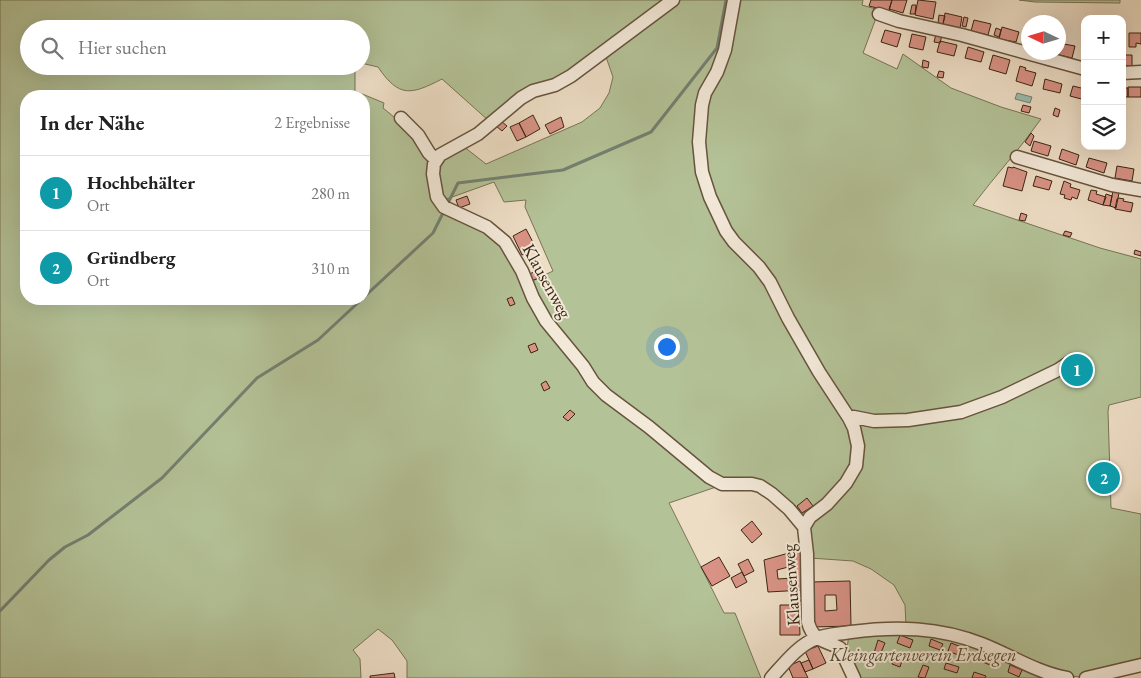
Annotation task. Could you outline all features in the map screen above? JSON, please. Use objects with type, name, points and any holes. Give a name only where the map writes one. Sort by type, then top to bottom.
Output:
[{"type":"street","points":[[401,118],[418,135],[428,153],[436,160],[440,155],[478,134],[520,98],[534,91],[555,85],[571,76],[673,0]]},
{"type":"street","name":"Klausenweg","points":[[734,0],[725,50],[717,72],[705,93],[702,105],[699,142],[704,179],[716,212],[726,231],[765,274],[818,372],[849,418],[854,428],[858,446],[858,458],[854,470],[846,483],[835,497],[810,517],[804,527]]},
{"type":"street","points":[[879,14],[899,21],[924,25],[1081,68]]},
{"type":"street","points":[[1126,73],[1141,72]]},
{"type":"street","points":[[1017,157],[1112,185],[1141,190]]},
{"type":"street","name":"Klausenweg","points":[[436,160],[433,174],[437,197],[446,208],[487,227],[505,242],[546,320],[598,388],[709,477],[722,484],[752,484],[764,488],[784,504],[804,527],[807,554],[808,622],[811,631],[817,638]]},
{"type":"street","points":[[849,418],[874,421],[908,420],[961,412],[1002,397],[1058,370],[1073,360]]},
{"type":"street","points":[[770,678],[792,656],[817,638],[896,628],[915,628],[946,633],[984,645],[1056,676],[1067,678]]},
{"type":"street","points":[[842,651],[845,633]]},
{"type":"street","points":[[817,638],[838,647],[842,651],[854,678]]},
{"type":"street","points":[[1086,678],[1141,665]]},
{"type":"green space","points":[[0,0],[668,0],[572,72],[489,121],[442,79],[422,88],[406,91],[392,84],[378,67],[370,65],[370,20],[20,20],[20,75],[355,75],[355,90],[20,90],[20,305],[370,305],[370,97],[384,103],[383,108],[405,126],[427,155],[433,198],[500,240],[576,362],[719,486],[669,503],[724,613],[735,613],[761,678],[407,678],[407,661],[392,640],[378,629],[353,650],[360,659],[361,678],[0,678]]},
{"type":"green space","points":[[677,0],[732,0],[727,32],[702,95],[707,198],[762,274],[848,420],[856,452],[845,481],[803,518],[785,500],[726,482],[605,392],[549,322],[530,282],[553,271],[525,207],[526,200],[504,202],[494,182],[441,201],[437,169],[446,155],[463,146],[486,164],[582,122],[600,108],[609,93],[613,77],[605,54]]},
{"type":"green space","points":[[737,0],[863,0],[862,5],[879,10],[863,53],[897,69],[903,54],[951,88],[1001,107],[1041,119],[973,205],[1100,248],[1141,259],[1141,397],[1109,405],[1108,411],[1111,508],[1141,514],[1141,662],[1083,677],[1066,676],[906,626],[905,605],[894,585],[871,569],[853,561],[810,558],[806,529],[852,479],[857,427],[729,230],[705,172],[703,109]]},
{"type":"green space","points":[[1019,0],[1120,0],[1120,3],[1035,2]]},
{"type":"green space","name":"Kleingartenverein Erdsegen","points":[[849,635],[946,635],[1056,678],[858,678],[847,648]]},
{"type":"water","points":[[1017,93],[1032,97],[1030,103],[1015,99]]},
{"type":"building","points":[[871,0],[892,0],[889,11],[869,6]]},
{"type":"building","points":[[892,0],[907,0],[903,13],[889,9]]},
{"type":"building","points":[[918,0],[936,2],[933,19],[915,15]]},
{"type":"building","points":[[912,5],[916,5],[915,14],[910,14]]},
{"type":"building","points":[[945,13],[962,17],[960,28],[943,24]]},
{"type":"building","points":[[939,15],[945,16],[943,24],[938,23]]},
{"type":"building","points":[[964,17],[968,18],[966,27],[962,26]]},
{"type":"building","points":[[974,20],[991,24],[988,35],[971,31]]},
{"type":"building","points":[[1002,27],[1019,32],[1016,42],[999,39]]},
{"type":"building","points":[[996,28],[1001,30],[999,37],[994,35]]},
{"type":"building","points":[[885,30],[901,34],[897,47],[881,42]]},
{"type":"building","points":[[1129,33],[1141,33],[1141,44],[1136,43],[1136,47],[1129,47]]},
{"type":"building","points":[[912,34],[926,37],[923,50],[909,47]]},
{"type":"building","points":[[936,34],[942,35],[940,43],[934,42]]},
{"type":"building","points":[[940,41],[957,45],[954,56],[937,52]]},
{"type":"building","points":[[1066,44],[1075,46],[1072,58],[1066,57]]},
{"type":"building","points":[[968,47],[984,52],[981,62],[965,58]]},
{"type":"building","points":[[993,55],[1010,60],[1006,74],[989,69]]},
{"type":"building","points":[[1126,55],[1132,55],[1132,66],[1126,65]]},
{"type":"building","points":[[923,60],[929,62],[928,68],[922,67]]},
{"type":"building","points":[[1020,66],[1026,68],[1025,70],[1036,73],[1032,86],[1016,81]]},
{"type":"building","points":[[939,71],[944,72],[943,78],[937,77]]},
{"type":"building","points":[[1045,79],[1062,84],[1060,93],[1043,89]]},
{"type":"building","points":[[1073,86],[1081,88],[1081,99],[1070,96]]},
{"type":"building","points":[[1128,87],[1141,87],[1141,97],[1128,97]]},
{"type":"building","points":[[1126,88],[1128,88],[1128,97],[1126,97]]},
{"type":"building","points":[[1023,105],[1031,107],[1029,113],[1021,111]]},
{"type":"building","points":[[1055,108],[1060,110],[1058,117],[1053,115]]},
{"type":"building","points":[[533,115],[540,129],[526,137],[519,123]]},
{"type":"building","points":[[561,117],[564,127],[550,134],[545,125]]},
{"type":"building","points":[[501,121],[507,126],[502,131],[496,126]]},
{"type":"building","points":[[519,123],[526,137],[517,141],[510,127]]},
{"type":"building","points":[[1031,133],[1034,136],[1030,146],[1025,142]]},
{"type":"building","points":[[1034,141],[1051,146],[1048,156],[1031,151]]},
{"type":"building","points":[[1062,149],[1079,155],[1076,165],[1059,159]]},
{"type":"building","points":[[1089,158],[1107,163],[1104,173],[1086,167]]},
{"type":"building","points":[[1117,166],[1134,169],[1132,181],[1115,178]]},
{"type":"building","points":[[1008,167],[1027,172],[1022,191],[1003,186]]},
{"type":"building","points":[[1036,176],[1052,181],[1049,190],[1033,186]]},
{"type":"building","points":[[1064,181],[1071,184],[1070,187],[1080,190],[1077,199],[1072,197],[1071,200],[1064,198],[1065,195],[1060,194]]},
{"type":"building","points":[[1091,190],[1097,191],[1096,194],[1106,197],[1103,205],[1088,200]]},
{"type":"building","points":[[1113,191],[1119,193],[1116,208],[1110,206]]},
{"type":"building","points":[[1106,194],[1112,196],[1110,206],[1103,205]]},
{"type":"building","points":[[467,196],[470,204],[459,208],[456,200]]},
{"type":"building","points":[[1117,199],[1133,203],[1131,212],[1115,209]]},
{"type":"building","points":[[1021,213],[1027,215],[1025,221],[1019,220]]},
{"type":"building","points":[[526,229],[536,248],[522,255],[513,236]]},
{"type":"building","points":[[1065,231],[1072,233],[1070,237],[1063,235]]},
{"type":"building","points":[[1135,250],[1141,252],[1141,256],[1134,254]]},
{"type":"building","points":[[534,272],[537,279],[530,281],[527,275]]},
{"type":"building","points":[[512,297],[515,304],[510,306],[507,299]]},
{"type":"building","points":[[535,343],[538,350],[531,353],[528,346]]},
{"type":"building","points":[[1079,362],[1084,374],[1075,378],[1069,367]]},
{"type":"building","points":[[546,381],[550,388],[544,391],[541,384]]},
{"type":"building","points":[[570,410],[575,414],[568,421],[563,417]]},
{"type":"building","points":[[807,498],[813,506],[802,513],[797,506]]},
{"type":"building","points":[[752,521],[762,534],[752,543],[741,530]]},
{"type":"building","points":[[803,549],[804,590],[768,592],[764,560]],"holes":[[[792,566],[792,578],[778,579],[777,570]]]},
{"type":"building","points":[[719,557],[730,576],[712,586],[701,567]]},
{"type":"building","points":[[748,559],[754,571],[744,576],[738,564]]},
{"type":"building","points":[[742,572],[747,582],[736,588],[731,578]]},
{"type":"building","points":[[850,581],[851,626],[812,627],[811,582]],"holes":[[[825,595],[836,595],[837,610],[825,611]]]},
{"type":"building","points":[[780,605],[793,605],[793,611],[799,611],[800,635],[780,635]]},
{"type":"building","points":[[900,635],[913,640],[910,648],[897,643]]},
{"type":"building","points":[[931,639],[943,644],[940,650],[929,646]]},
{"type":"building","points":[[878,640],[885,643],[880,655],[874,653]]},
{"type":"building","points":[[951,643],[964,648],[961,656],[948,651]]},
{"type":"building","points":[[818,646],[826,663],[813,669],[805,651]]},
{"type":"building","points":[[896,652],[904,655],[900,667],[892,664]]},
{"type":"building","points":[[981,654],[992,658],[990,665],[978,660]]},
{"type":"building","points":[[809,660],[813,669],[805,672],[801,663]]},
{"type":"building","points":[[800,661],[808,678],[793,678],[788,666]]},
{"type":"building","points":[[946,663],[959,667],[957,673],[944,669]]},
{"type":"building","points":[[923,665],[929,667],[925,678],[918,677]]},
{"type":"building","points":[[1010,665],[1022,670],[1019,677],[1008,672]]},
{"type":"building","points":[[974,672],[986,676],[985,678],[972,678]]},
{"type":"building","points":[[394,673],[395,678],[370,678],[370,676]]},
{"type":"waterway","points":[[447,205],[458,183],[563,170],[651,132],[717,48],[726,0]]},
{"type":"waterway","points":[[370,291],[433,233],[444,211]]},
{"type":"waterway","points":[[0,611],[49,560],[65,547],[88,535],[162,478],[257,378],[318,340],[356,305]]},
{"type":"place","name":"Hochbehälter","points":[[1077,370]]},
{"type":"place","name":"Gründberg","points":[[1104,478]]}]
